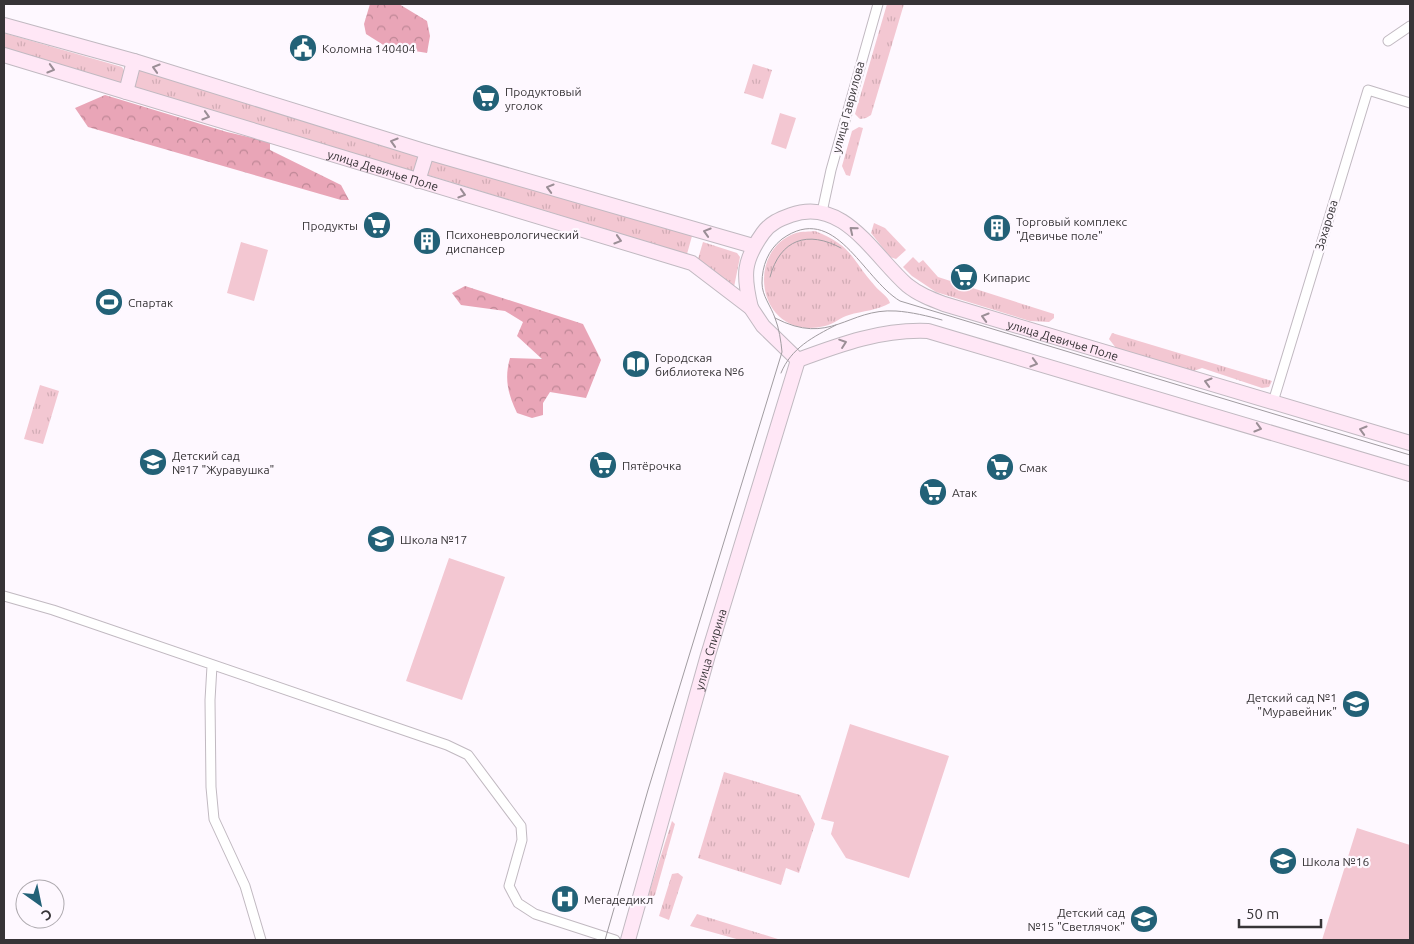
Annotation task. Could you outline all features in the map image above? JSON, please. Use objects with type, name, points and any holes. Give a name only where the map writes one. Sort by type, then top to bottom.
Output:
[{"type":"main road","points":[[4,25],[134,62],[427,152],[753,246]]},
{"type":"main road","name":"улица Девичье Поле","points":[[4,55],[692,263],[751,308],[763,326],[798,360]]},
{"type":"main road","points":[[126,92],[134,62]]},
{"type":"main road","points":[[418,181],[427,152]]},
{"type":"main road","name":"улица Девичье Поле","points":[[751,308],[745,284],[746,264],[753,246],[767,227],[781,218],[809,210],[822,212],[849,226],[909,286],[944,304],[1410,443]]},
{"type":"main road","points":[[798,360],[859,338],[909,330],[928,331],[1410,474]]},
{"type":"main road","name":"улица Спирина","points":[[628,940],[708,655],[798,360]]},
{"type":"street","name":"улица Гаврилова","points":[[822,212],[831,170],[878,4]]},
{"type":"street","points":[[1388,41],[1410,26]]},
{"type":"street","name":"Захарова","points":[[1273,402],[1368,90],[1410,103]]},
{"type":"street","points":[[4,596],[53,610],[447,745],[468,755],[522,826],[522,840],[509,886],[518,903],[534,914],[615,940]]},
{"type":"street","points":[[212,666],[210,769],[214,819],[245,886],[261,940]]},
{"type":"green space","points":[[370,4],[399,4],[427,21],[430,36],[427,53],[385,46],[366,34],[364,24]]},
{"type":"green space","points":[[887,4],[904,4],[871,115],[860,119],[855,114]]},
{"type":"green space","points":[[4,33],[122,67],[125,72],[122,83],[118,85],[4,50]]},
{"type":"green space","points":[[753,64],[772,70],[763,99],[744,93]]},
{"type":"green space","points":[[137,69],[417,154],[420,159],[414,172],[408,171],[134,87]]},
{"type":"green space","points":[[105,95],[227,132],[270,142],[270,150],[341,185],[349,200],[341,200],[88,127],[75,108]]},
{"type":"green space","points":[[780,113],[796,118],[786,149],[771,144]]},
{"type":"green space","points":[[859,127],[863,128],[850,176],[846,175],[842,166],[852,131]]},
{"type":"green space","points":[[435,159],[692,236],[687,254],[428,175],[424,171],[427,161]]},
{"type":"green space","points":[[874,223],[885,228],[906,250],[896,259],[890,257],[871,233]]},
{"type":"green space","points":[[815,231],[837,242],[844,248],[875,286],[888,298],[890,303],[876,309],[846,316],[825,326],[802,327],[785,321],[772,308],[766,292],[764,275],[769,257],[779,243],[796,233]]},
{"type":"green space","points":[[241,242],[268,250],[254,301],[227,293]]},
{"type":"green space","points":[[703,242],[737,253],[740,257],[734,287],[698,259]]},
{"type":"green space","points":[[913,257],[919,263],[923,260],[938,277],[1054,314],[1054,318],[1049,322],[1030,321],[936,292],[912,276],[903,267]]},
{"type":"green space","points":[[465,286],[583,324],[601,360],[586,398],[550,392],[543,403],[543,415],[532,418],[517,413],[511,399],[507,380],[510,358],[542,359],[517,336],[523,322],[505,311],[461,305],[452,293]]},
{"type":"green space","points":[[1112,333],[1272,381],[1269,387],[1262,388],[1202,368],[1191,372],[1116,348],[1109,339]]},
{"type":"green space","points":[[40,385],[59,391],[43,444],[24,439]]},
{"type":"green space","points":[[449,558],[505,577],[462,700],[406,681]]},
{"type":"green space","points":[[850,724],[949,756],[909,878],[846,858],[831,834],[834,822],[821,819]]},
{"type":"green space","points":[[724,772],[800,795],[815,824],[799,873],[786,868],[781,885],[698,858]]},
{"type":"green space","points":[[672,821],[675,824],[655,895],[651,898],[648,896]]},
{"type":"green space","points":[[1357,828],[1410,845],[1410,940],[1322,940]]},
{"type":"green space","points":[[678,873],[683,877],[669,920],[659,916],[672,874]]},
{"type":"green space","points":[[697,914],[781,940],[740,940],[690,926]]},
{"type":"tram line","points":[[605,940],[648,790],[782,352],[778,326],[763,292],[762,283],[767,259],[773,248],[782,239],[801,230],[817,229],[833,236],[847,247],[886,290],[900,301],[1410,455]]},
{"type":"tram line","points":[[770,277],[781,254],[788,246],[797,242],[807,239],[817,240],[841,248]]},
{"type":"tram line","points":[[775,318],[794,326],[811,329],[825,328],[879,312],[908,312],[942,320]]},
{"type":"tram line","points":[[781,373],[785,364],[797,350],[811,339],[836,325]]},
{"type":"place","name":"Коломна 140404","points":[[303,48]]},
{"type":"place","name":"Продуктовый уголок","points":[[486,98]]},
{"type":"place","name":"Продукты","points":[[377,225]]},
{"type":"place","name":"Торговый комплекс \"Девичье поле\"","points":[[997,228]]},
{"type":"place","name":"Психоневрологический диспансер","points":[[427,241]]},
{"type":"place","name":"Кипарис","points":[[964,277]]},
{"type":"place","name":"Спартак","points":[[109,302]]},
{"type":"place","name":"Городская библиотека №6","points":[[636,364]]},
{"type":"place","name":"Детский сад №17 \"Журавушка\"","points":[[153,462]]},
{"type":"place","name":"Пятёрочка","points":[[603,465]]},
{"type":"place","name":"Смак","points":[[1000,467]]},
{"type":"place","name":"Атак","points":[[933,492]]},
{"type":"place","name":"Школа №17","points":[[381,539]]},
{"type":"place","name":"Детский сад №1 \"Муравейник\"","points":[[1356,704]]},
{"type":"place","name":"Школа №16","points":[[1283,861]]},
{"type":"place","name":"Мегадедикл","points":[[565,899]]},
{"type":"place","name":"Детский сад №15 \"Светлячок\"","points":[[1144,919]]}]
